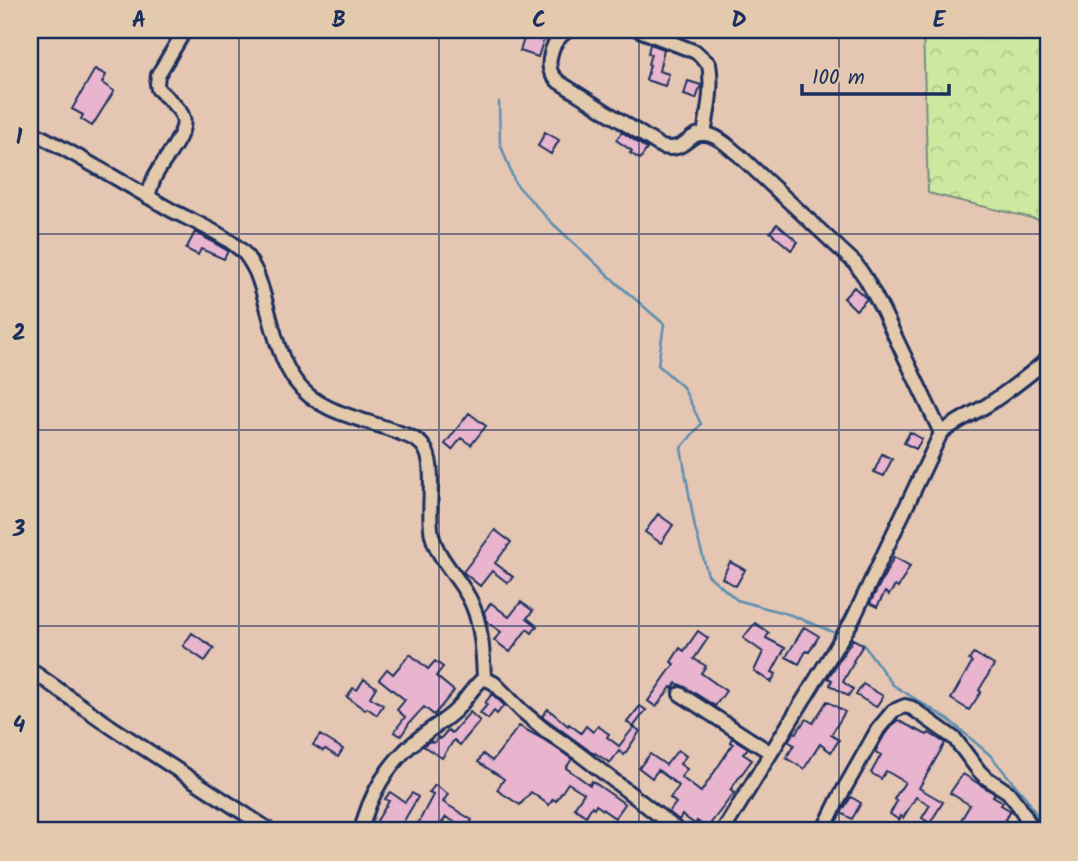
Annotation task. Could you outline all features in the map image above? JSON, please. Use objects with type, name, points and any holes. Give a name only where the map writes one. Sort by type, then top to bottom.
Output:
[{"type":"street","points":[[148,197],[155,176],[183,126],[184,119],[158,89],[157,84],[158,75],[184,30]]},
{"type":"street","points":[[569,30],[558,38],[550,59],[550,69],[559,82],[662,147],[678,148],[694,136],[712,135],[739,155],[855,263],[879,303],[941,433]]},
{"type":"street","points":[[639,30],[696,52],[709,64],[710,100],[704,134]]},
{"type":"street","points":[[30,131],[57,143],[148,197],[216,233],[245,254],[260,282],[284,363],[302,390],[328,408],[421,443],[427,451],[430,472],[429,508],[432,534],[450,570],[472,603],[481,637],[484,678]]},
{"type":"street","points":[[723,831],[852,621],[941,433],[1021,382],[1048,359]]},
{"type":"street","points":[[30,671],[271,831]]},
{"type":"street","points":[[362,831],[373,796],[395,762],[409,746],[456,710],[484,678]]},
{"type":"street","points":[[484,678],[494,683],[546,731],[679,831]]},
{"type":"street","points":[[680,694],[771,753]]},
{"type":"street","points":[[823,831],[878,729],[893,711],[905,706],[919,712],[955,738],[979,771],[1008,792],[1034,831]]},
{"type":"green space","points":[[923,30],[1048,30],[1048,222],[928,193]]},
{"type":"building","points":[[526,33],[544,39],[538,57],[520,51]]},
{"type":"building","points":[[650,44],[664,49],[659,71],[669,74],[665,86],[646,80],[650,65]]},
{"type":"building","points":[[95,69],[106,75],[102,83],[114,91],[92,126],[81,119],[83,115],[72,109]]},
{"type":"building","points":[[688,81],[701,85],[696,99],[684,95]]},
{"type":"building","points":[[545,132],[559,140],[551,154],[538,146]]},
{"type":"building","points":[[622,132],[647,149],[640,159],[616,140]]},
{"type":"building","points":[[777,224],[798,242],[791,250],[770,232]]},
{"type":"building","points":[[195,232],[228,251],[224,259],[201,249],[198,255],[186,249]]},
{"type":"building","points":[[854,287],[867,299],[856,310],[844,298]]},
{"type":"building","points":[[469,413],[486,426],[471,445],[461,438],[452,450],[445,444]]},
{"type":"building","points":[[910,432],[922,439],[916,449],[904,443]]},
{"type":"building","points":[[882,454],[892,459],[884,476],[874,472]]},
{"type":"building","points":[[658,514],[673,525],[661,543],[645,532]]},
{"type":"building","points":[[495,530],[511,542],[495,563],[513,577],[508,583],[492,571],[480,586],[463,572]]},
{"type":"building","points":[[894,557],[910,566],[898,588],[895,586],[889,595],[885,592],[877,607],[870,603]]},
{"type":"building","points":[[730,562],[745,570],[736,586],[722,578]]},
{"type":"building","points":[[521,602],[533,611],[527,618],[537,626],[532,633],[527,629],[510,652],[494,640],[501,632],[487,622],[484,612],[491,603],[509,617]]},
{"type":"building","points":[[755,623],[769,633],[766,638],[785,648],[772,672],[776,674],[771,682],[754,671],[763,652],[743,638]]},
{"type":"building","points":[[804,627],[819,636],[799,664],[786,657]]},
{"type":"building","points":[[698,631],[708,638],[694,659],[706,666],[701,673],[726,691],[715,706],[676,683],[656,707],[648,701],[674,664],[671,662],[680,648],[684,651]]},
{"type":"building","points":[[192,633],[214,648],[205,661],[183,646]]},
{"type":"building","points":[[853,639],[863,645],[843,682],[853,689],[848,696],[830,685],[832,680],[828,678]]},
{"type":"building","points":[[974,653],[994,665],[969,710],[951,699],[972,662],[969,660]]},
{"type":"building","points":[[410,654],[428,669],[435,661],[443,667],[436,676],[454,691],[434,715],[424,707],[401,736],[394,732],[405,717],[397,710],[405,700],[379,679],[387,669],[393,674]]},
{"type":"building","points":[[364,679],[376,687],[370,697],[383,705],[377,715],[347,697],[353,688],[357,690]]},
{"type":"building","points":[[863,684],[883,696],[876,707],[856,695]]},
{"type":"building","points":[[492,694],[504,705],[497,714],[494,711],[488,719],[480,713]]},
{"type":"building","points":[[827,701],[845,712],[831,735],[839,740],[831,752],[820,744],[804,769],[786,758],[794,745],[788,741],[806,719],[813,723]]},
{"type":"building","points":[[640,706],[646,710],[633,727],[627,722]]},
{"type":"building","points":[[548,709],[581,733],[586,726],[593,732],[598,726],[619,746],[634,727],[640,731],[624,755],[619,751],[610,763],[542,716]]},
{"type":"building","points":[[470,712],[480,721],[460,745],[454,740],[442,758],[423,746],[430,741],[434,743],[448,730],[452,733]]},
{"type":"building","points":[[897,720],[927,735],[929,733],[945,743],[919,788],[943,802],[930,823],[922,818],[930,805],[916,797],[903,818],[901,816],[899,820],[890,814],[897,801],[894,799],[905,782],[886,771],[881,779],[871,773],[881,755],[875,752]]},
{"type":"building","points":[[519,726],[572,759],[566,768],[590,785],[592,781],[625,804],[615,818],[596,805],[594,808],[592,806],[586,816],[574,808],[584,793],[568,783],[556,801],[553,799],[549,805],[531,792],[520,805],[497,790],[504,779],[478,762],[483,754],[492,761]]},
{"type":"building","points":[[320,735],[343,749],[338,757],[313,745]]},
{"type":"building","points":[[732,738],[748,748],[743,754],[752,760],[730,790],[734,793],[707,828],[682,815],[679,820],[669,812],[676,803],[670,798],[679,786],[658,770],[652,778],[639,768],[650,754],[666,765],[678,750],[686,756],[680,764],[687,769],[681,777],[701,792],[733,744],[730,742]]},
{"type":"building","points":[[963,774],[1003,802],[1001,805],[1011,811],[1003,823],[1016,831],[979,831],[961,820],[970,805],[950,793]]},
{"type":"building","points":[[435,785],[448,794],[443,802],[472,820],[466,829],[446,817],[436,831],[414,831],[433,795],[429,793]]},
{"type":"building","points":[[390,792],[405,802],[412,793],[418,797],[398,831],[387,831],[375,824],[389,801],[385,799]]},
{"type":"building","points":[[851,797],[861,803],[852,819],[841,813]]},
{"type":"waterway","points":[[499,102],[500,143],[515,183],[550,221],[664,324],[658,365],[683,387],[701,424],[681,448],[695,528],[708,575],[737,600],[791,615],[838,634]]},
{"type":"waterway","points":[[848,638],[863,644],[893,685],[949,720],[990,755],[1027,799],[1046,831]]}]
